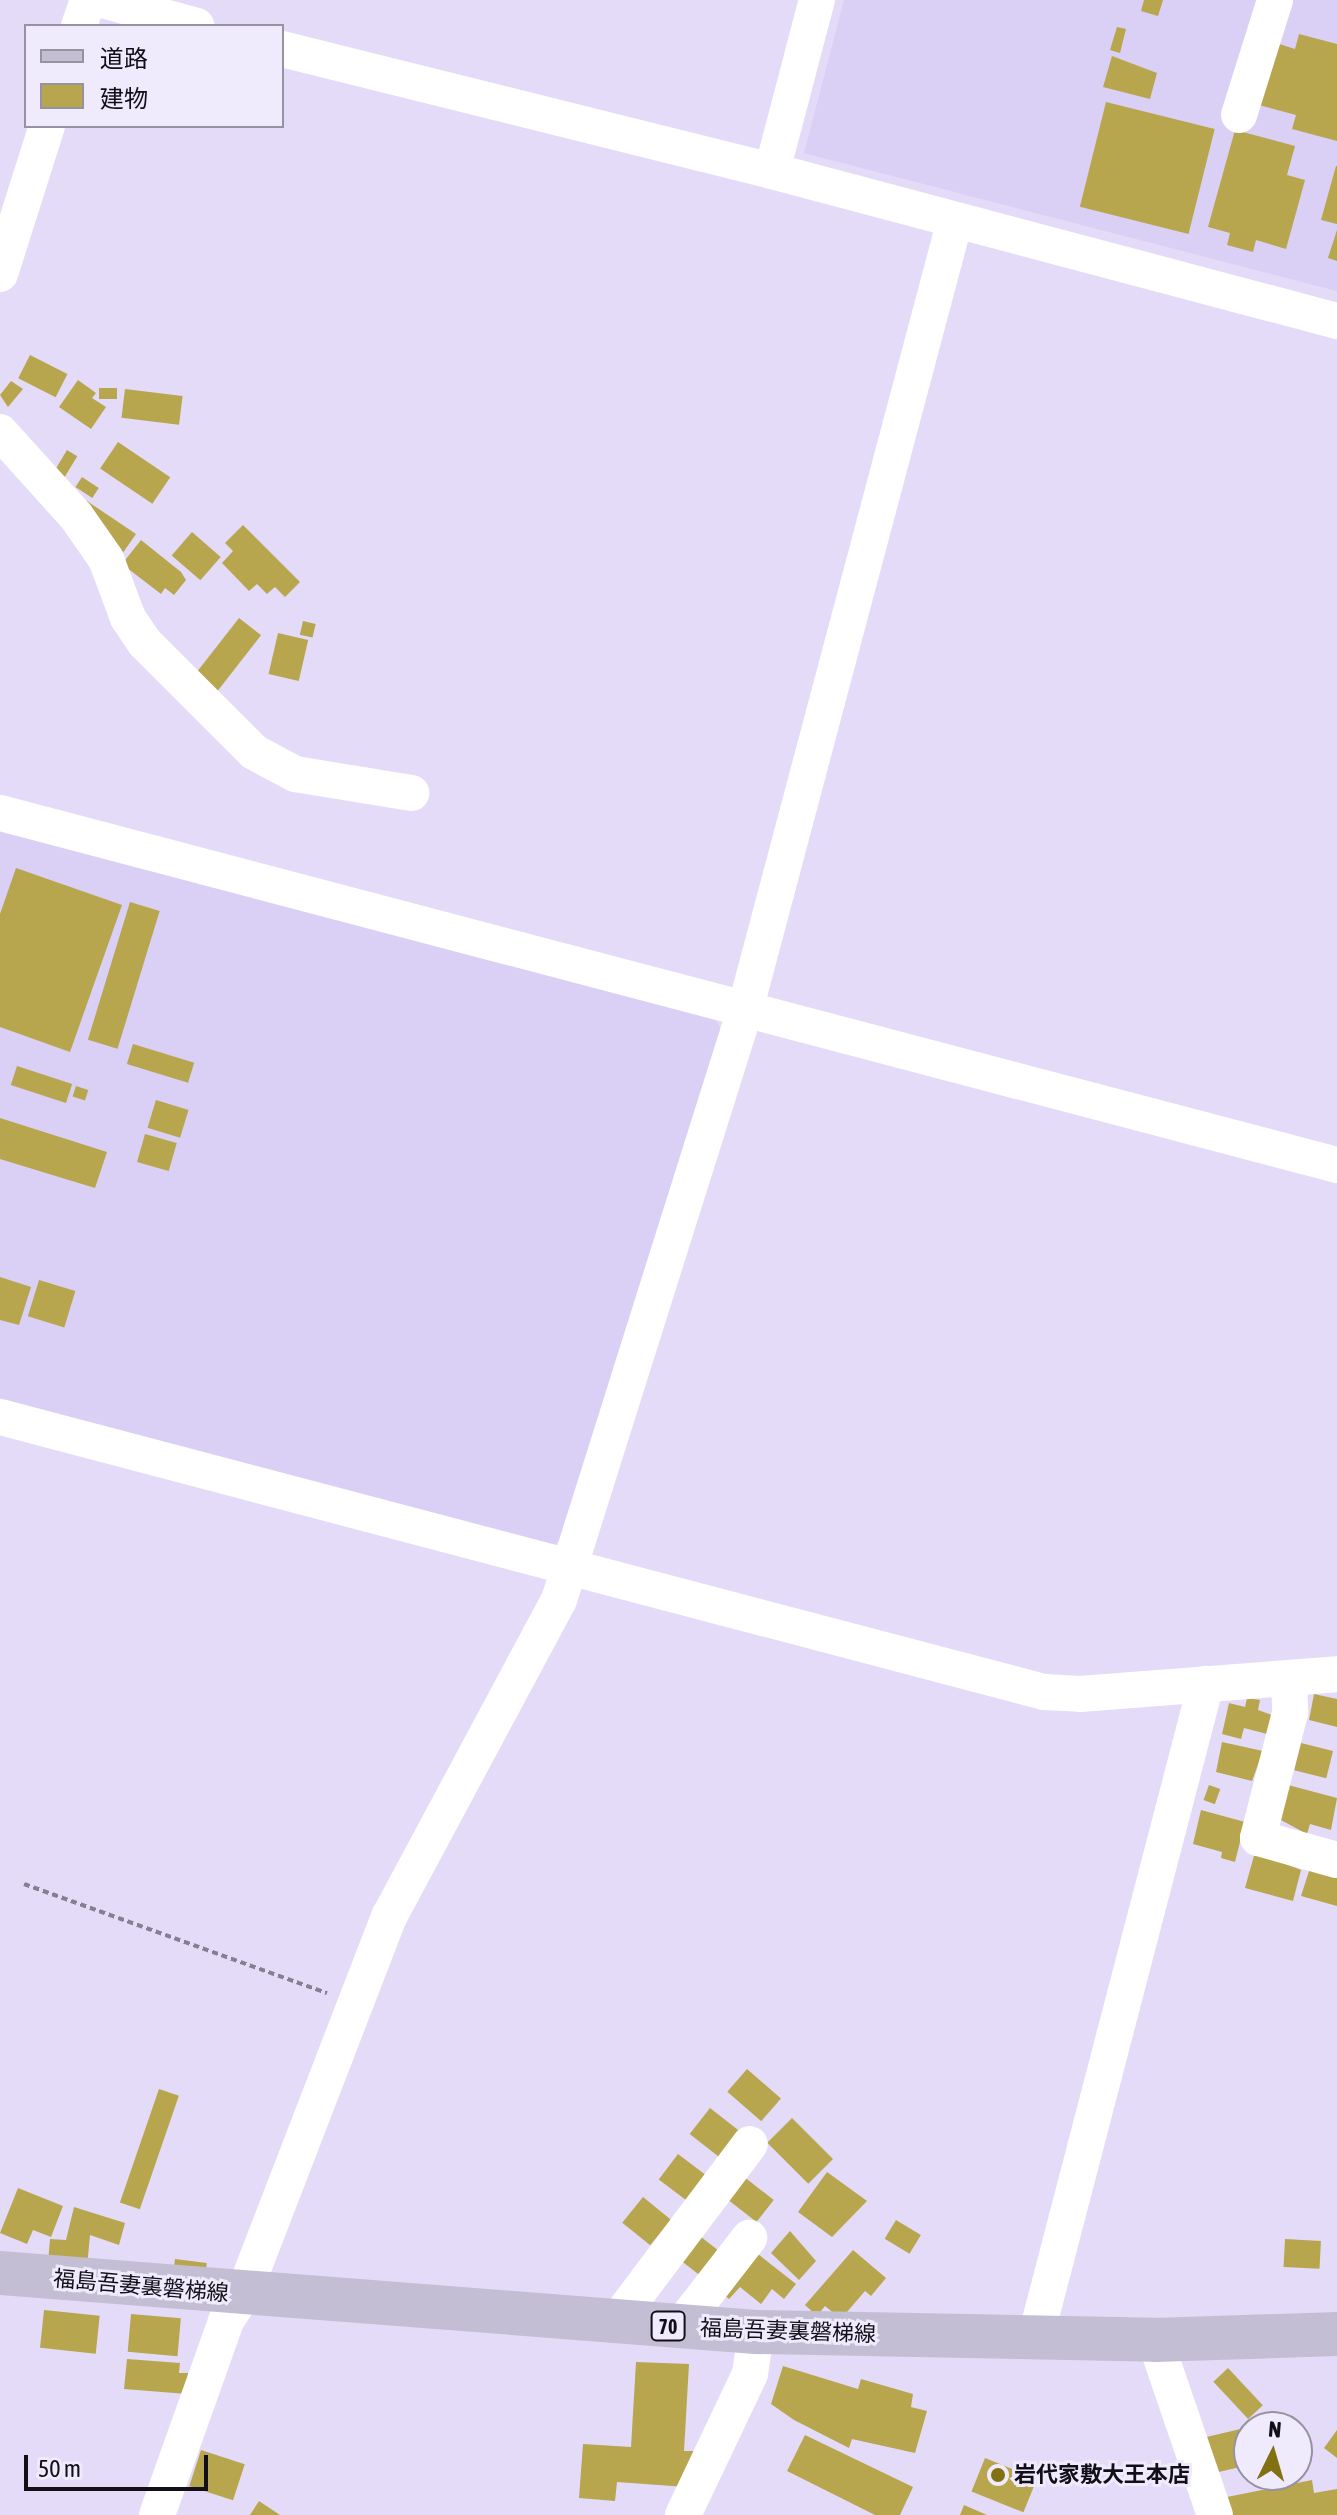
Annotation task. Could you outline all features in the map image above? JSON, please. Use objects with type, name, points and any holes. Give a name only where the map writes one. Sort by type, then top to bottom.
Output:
[{"type":"main road","name":"福島吾妻裏磐梯線","points":[[0,2273],[243,2295],[756,2332],[1155,2340],[1337,2334]]},
{"type":"street","points":[[80,24],[88,0]]},
{"type":"street","points":[[102,0],[190,24]]},
{"type":"street","points":[[772,171],[817,0]]},
{"type":"street","points":[[1239,115],[1275,0]]},
{"type":"street","points":[[284,49],[772,171],[1337,321]]},
{"type":"street","points":[[0,274],[46,128]]},
{"type":"street","points":[[157,2515],[226,2321],[243,2295],[390,1915],[559,1600],[745,1010],[955,220]]},
{"type":"street","points":[[0,432],[76,516],[106,559],[128,618],[145,643],[254,752],[295,774],[411,793]]},
{"type":"street","points":[[0,813],[1337,1165]]},
{"type":"street","points":[[0,1417],[1044,1692],[1337,1674]]},
{"type":"street","points":[[1289,1678],[1290,1713],[1258,1838],[1337,1860]]},
{"type":"street","points":[[1036,2336],[1206,1684]]},
{"type":"street","points":[[615,2323],[750,2144]]},
{"type":"street","points":[[680,2327],[749,2238]]},
{"type":"street","points":[[683,2515],[750,2374],[756,2332]]},
{"type":"street","points":[[1155,2340],[1215,2515]]},
{"type":"path","points":[[24,1884],[355,2003]]},
{"type":"shaded area","points":[[844,0],[1337,0],[1337,291],[804,153]]},
{"type":"shaded area","points":[[0,825],[710,1011],[723,1032],[567,1534],[554,1545],[537,1549],[0,1398]]},
{"type":"building","points":[[1144,0],[1163,0],[1158,16],[1141,11]]},
{"type":"building","points":[[1117,27],[1126,29],[1120,53],[1110,50]]},
{"type":"building","points":[[1299,34],[1337,44],[1337,141],[1292,129],[1296,115],[1259,105],[1276,43],[1295,49]]},
{"type":"building","points":[[1112,56],[1157,73],[1150,99],[1103,87]]},
{"type":"building","points":[[1106,102],[1215,129],[1189,234],[1080,207]]},
{"type":"building","points":[[1235,130],[1295,146],[1287,175],[1305,180],[1286,249],[1256,240],[1253,252],[1227,245],[1230,233],[1208,227]]},
{"type":"building","points":[[1337,166],[1337,224],[1321,220]]},
{"type":"building","points":[[1337,230],[1337,261],[1328,258]]},
{"type":"building","points":[[30,355],[67,374],[56,397],[18,378]]},
{"type":"building","points":[[78,380],[96,393],[92,398],[106,407],[91,429],[59,407]]},
{"type":"building","points":[[11,381],[23,389],[8,407],[0,395]]},
{"type":"building","points":[[99,388],[117,388],[117,399],[99,399]]},
{"type":"building","points":[[125,389],[183,396],[179,425],[121,418]]},
{"type":"building","points":[[118,442],[170,477],[152,504],[100,469]]},
{"type":"building","points":[[67,450],[77,456],[64,478],[54,471]]},
{"type":"building","points":[[82,477],[99,488],[92,498],[75,487]]},
{"type":"building","points":[[81,497],[136,534],[122,554]]},
{"type":"building","points":[[243,525],[300,582],[285,597],[275,587],[267,594],[257,584],[249,591],[222,563],[233,551],[225,543]]},
{"type":"building","points":[[192,532],[221,557],[200,580],[172,555]]},
{"type":"building","points":[[141,540],[181,572],[186,580],[174,595],[165,588],[161,594],[122,564]]},
{"type":"building","points":[[239,618],[261,635],[217,691],[195,674]]},
{"type":"building","points":[[303,621],[316,624],[313,638],[300,635]]},
{"type":"building","points":[[278,633],[308,640],[299,681],[269,674]]},
{"type":"building","points":[[16,868],[122,905],[70,1052],[0,1027],[0,914]]},
{"type":"building","points":[[130,902],[160,911],[118,1049],[88,1040]]},
{"type":"building","points":[[133,1044],[194,1063],[188,1083],[127,1064]]},
{"type":"building","points":[[17,1066],[72,1084],[66,1103],[11,1085]]},
{"type":"building","points":[[76,1086],[88,1090],[85,1100],[73,1096]]},
{"type":"building","points":[[156,1100],[189,1110],[180,1138],[148,1128]]},
{"type":"building","points":[[0,1118],[107,1152],[95,1188],[0,1159]]},
{"type":"building","points":[[145,1134],[177,1143],[169,1171],[137,1162]]},
{"type":"building","points":[[0,1277],[31,1287],[19,1325],[0,1320]]},
{"type":"building","points":[[39,1280],[75,1291],[64,1327],[28,1316]]},
{"type":"building","points":[[1314,1694],[1337,1699],[1337,1727],[1309,1720]]},
{"type":"building","points":[[1247,1698],[1260,1700],[1258,1710],[1275,1716],[1271,1735],[1244,1728],[1241,1739],[1222,1734],[1229,1703],[1245,1707]]},
{"type":"building","points":[[1222,1742],[1263,1751],[1252,1781],[1216,1772]]},
{"type":"building","points":[[1301,1743],[1333,1751],[1326,1778],[1294,1770]]},
{"type":"building","points":[[1209,1785],[1220,1789],[1215,1804],[1204,1800]]},
{"type":"building","points":[[1288,1785],[1337,1798],[1331,1830],[1310,1824],[1307,1834],[1279,1819]]},
{"type":"building","points":[[1201,1810],[1245,1822],[1235,1862],[1221,1858],[1222,1852],[1193,1844]]},
{"type":"building","points":[[1255,1852],[1301,1870],[1293,1901],[1245,1888]]},
{"type":"building","points":[[1310,1868],[1337,1875],[1337,1906],[1301,1896]]},
{"type":"building","points":[[747,2069],[781,2099],[761,2121],[727,2092]]},
{"type":"building","points":[[159,2089],[179,2096],[140,2209],[120,2202]]},
{"type":"building","points":[[710,2108],[742,2133],[722,2159],[690,2134]]},
{"type":"building","points":[[792,2118],[833,2159],[808,2184],[767,2143]]},
{"type":"building","points":[[678,2154],[707,2176],[687,2201],[659,2180]]},
{"type":"building","points":[[827,2172],[867,2201],[832,2237],[798,2212]]},
{"type":"building","points":[[743,2176],[774,2200],[756,2222],[726,2198]]},
{"type":"building","points":[[18,2188],[63,2206],[51,2237],[33,2230],[27,2244],[0,2233]]},
{"type":"building","points":[[643,2197],[671,2220],[650,2245],[622,2223]]},
{"type":"building","points":[[74,2207],[125,2223],[119,2245],[90,2235],[87,2267],[48,2262],[50,2239],[66,2240]]},
{"type":"building","points":[[896,2220],[921,2235],[910,2254],[885,2239]]},
{"type":"building","points":[[790,2231],[816,2261],[799,2280],[771,2253]]},
{"type":"building","points":[[696,2233],[724,2255],[705,2280],[677,2257]]},
{"type":"building","points":[[1285,2239],[1321,2241],[1319,2269],[1284,2267]]},
{"type":"building","points":[[853,2250],[886,2278],[871,2296],[865,2291],[841,2319],[825,2306],[817,2316],[805,2305]]},
{"type":"building","points":[[758,2254],[796,2284],[784,2299],[772,2289],[761,2304],[740,2287],[729,2299],[724,2295]]},
{"type":"building","points":[[175,2259],[207,2263],[205,2274],[174,2270]]},
{"type":"building","points":[[44,2310],[100,2316],[96,2354],[40,2348]]},
{"type":"building","points":[[131,2314],[181,2318],[177,2356],[128,2352]]},
{"type":"building","points":[[127,2359],[180,2363],[179,2373],[188,2373],[187,2394],[124,2389]]},
{"type":"building","points":[[636,2362],[689,2364],[684,2451],[699,2451],[686,2487],[617,2482],[615,2501],[579,2498],[583,2444],[631,2447]]},
{"type":"building","points":[[783,2366],[858,2389],[861,2379],[913,2394],[911,2407],[927,2411],[915,2453],[852,2439],[849,2448],[794,2420],[771,2404]]},
{"type":"building","points":[[1228,2368],[1263,2405],[1257,2411],[1241,2411],[1213,2382]]},
{"type":"building","points":[[1337,2430],[1337,2458],[1324,2448]]},
{"type":"building","points":[[1233,2431],[1233,2469],[1210,2474],[1202,2438]]},
{"type":"building","points":[[805,2435],[913,2487],[900,2515],[875,2515],[787,2471]]},
{"type":"building","points":[[201,2450],[245,2464],[233,2500],[189,2486]]},
{"type":"building","points":[[985,2458],[1037,2479],[1023,2512],[972,2491]]},
{"type":"building","points":[[1313,2486],[1314,2493],[1337,2489],[1337,2515],[1231,2515],[1227,2497],[1257,2491],[1313,2491]]},
{"type":"building","points":[[259,2501],[280,2515],[250,2515]]},
{"type":"building","points":[[964,2505],[987,2515],[960,2515]]},
{"type":"place","name":"岩代家敷大王本店","points":[[998,2475]]}]
